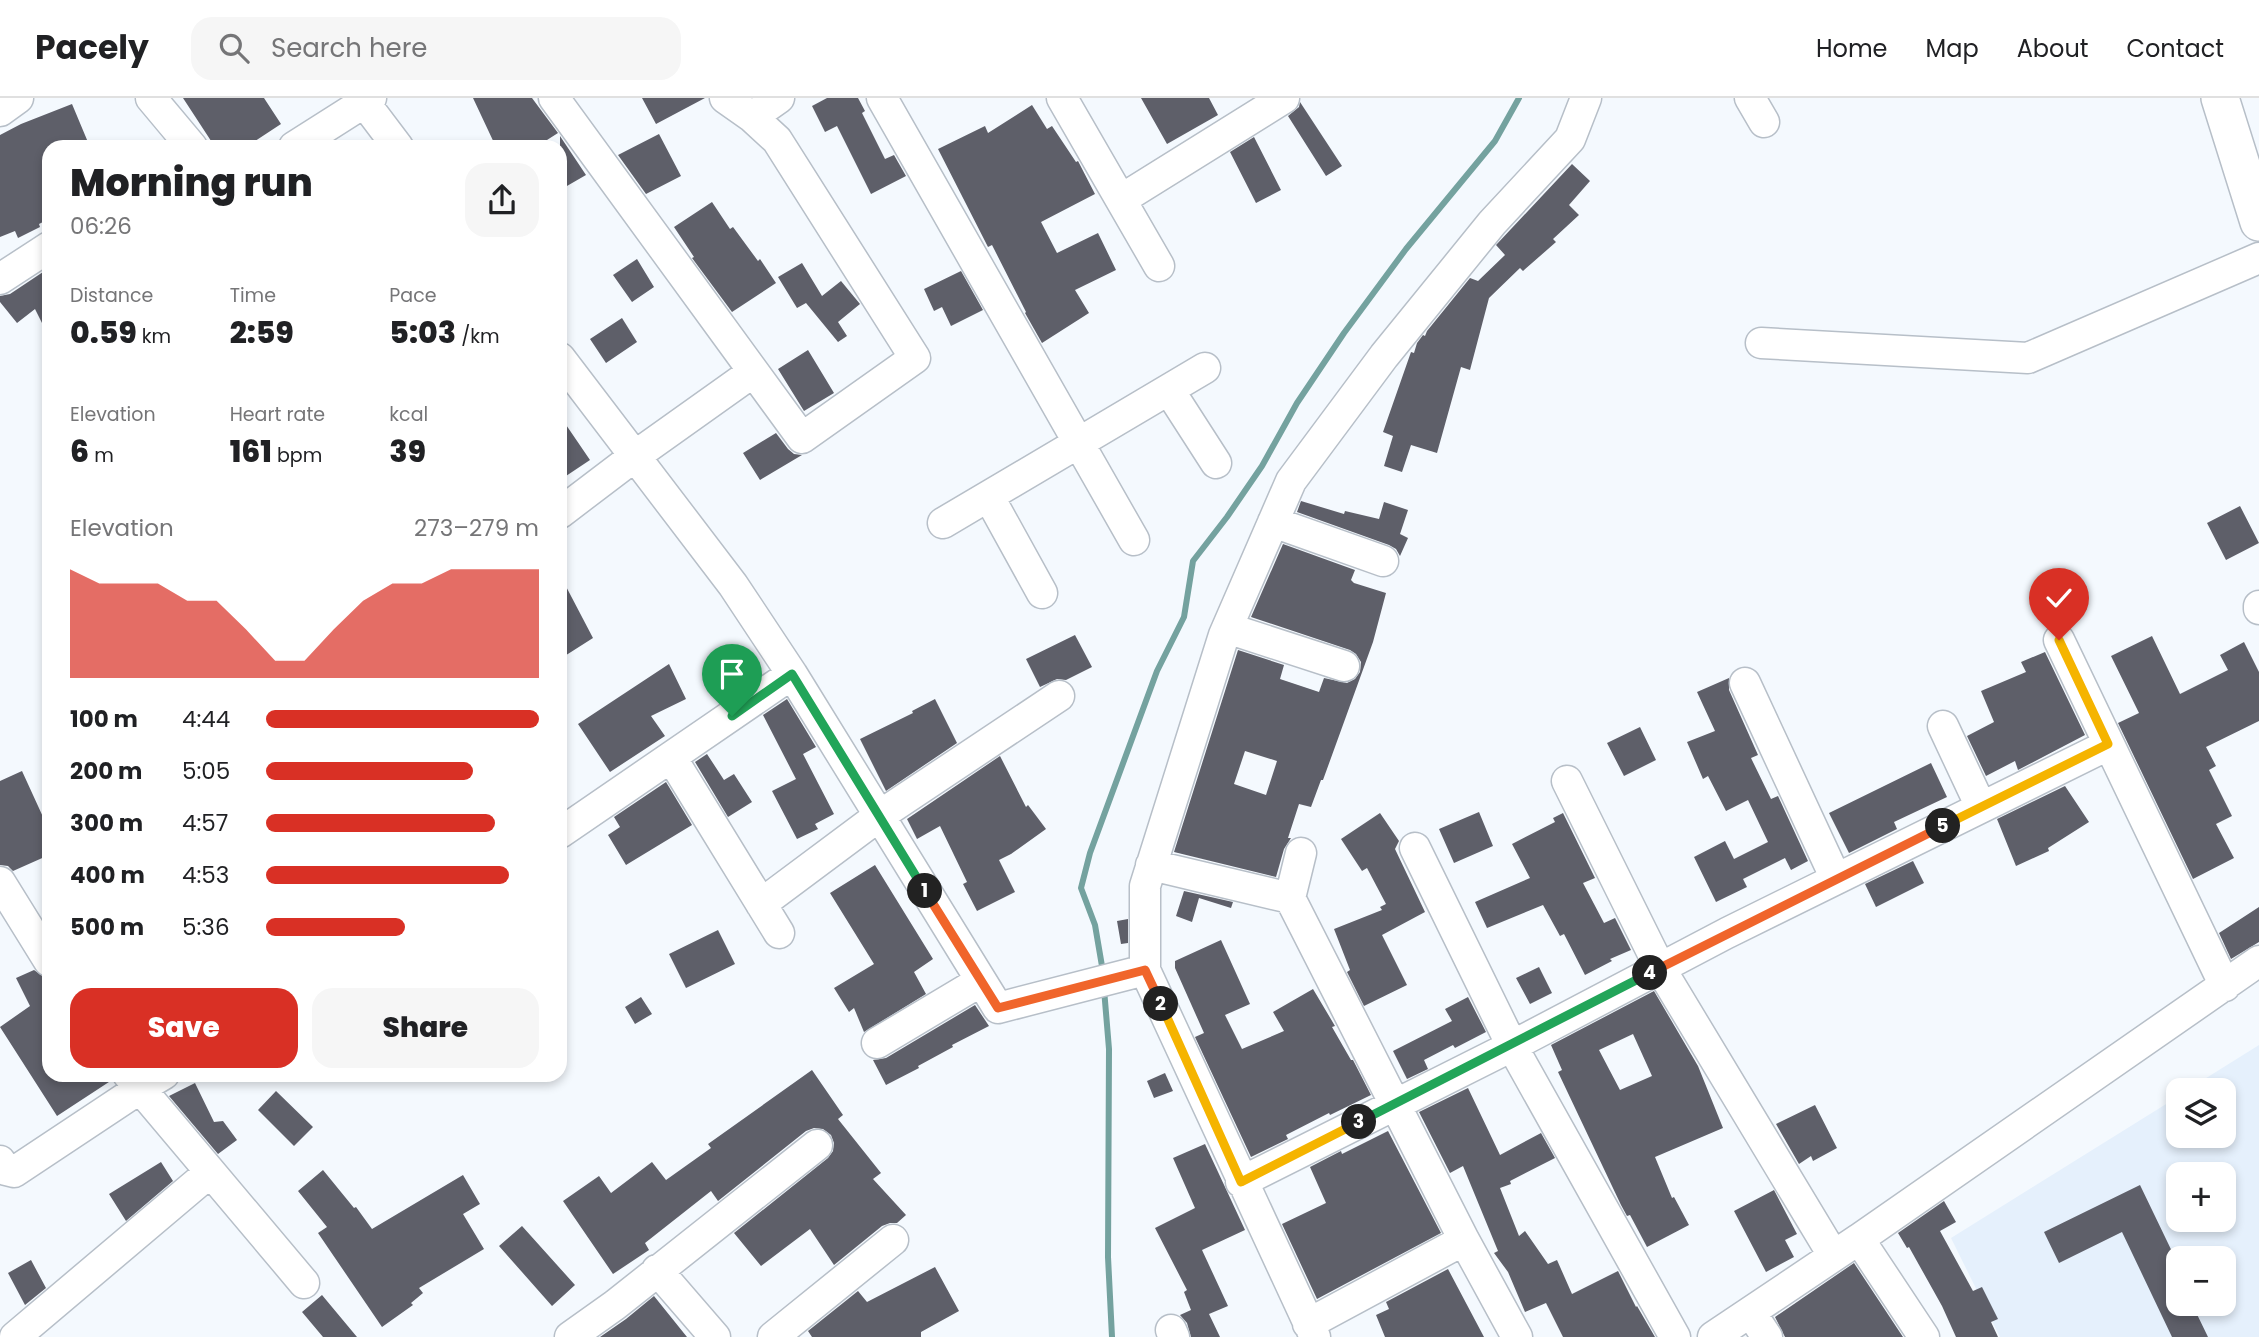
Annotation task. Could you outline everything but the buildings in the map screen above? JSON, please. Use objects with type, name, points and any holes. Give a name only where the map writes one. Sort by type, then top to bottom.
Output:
[{"type":"main road","points":[[2220,98],[2259,222]]},
{"type":"main road","points":[[2244,98],[2259,146]]},
{"type":"street","points":[[0,111],[18,98]]},
{"type":"street","points":[[151,98],[186,140]]},
{"type":"street","points":[[554,98],[802,438],[915,358],[777,140],[752,117],[725,98]]},
{"type":"street","points":[[752,117],[779,98]]},
{"type":"street","points":[[882,98],[1133,540]]},
{"type":"street","points":[[1062,98],[1159,266]]},
{"type":"street","points":[[1122,199],[1284,98]]},
{"type":"street","points":[[1464,1240],[1311,1331],[1145,970],[1145,886],[1227,628],[1291,481],[1384,356],[1492,223],[1570,139],[1586,98]]},
{"type":"street","points":[[305,140],[365,100],[393,140]]},
{"type":"street","points":[[0,279],[42,252]]},
{"type":"street","points":[[1760,343],[2028,358],[2259,258]]},
{"type":"street","points":[[567,367],[733,586],[792,674],[998,1008],[1145,970]]},
{"type":"street","points":[[943,523],[1205,369]]},
{"type":"street","points":[[567,508],[753,372]]},
{"type":"street","points":[[1169,390],[1216,463]]},
{"type":"street","points":[[989,497],[1042,593]]},
{"type":"street","points":[[1273,522],[1382,561]]},
{"type":"street","points":[[1227,628],[1344,666]]},
{"type":"street","points":[[2059,640],[2225,986]]},
{"type":"street","points":[[567,827],[792,674]]},
{"type":"street","points":[[1745,683],[1836,879]]},
{"type":"street","points":[[761,904],[879,816],[1059,696]]},
{"type":"street","points":[[1943,726],[1981,807]]},
{"type":"street","points":[[1241,1182],[1836,879],[2108,744]]},
{"type":"street","points":[[671,757],[779,933]]},
{"type":"street","points":[[1567,781],[1660,968],[1833,1255]]},
{"type":"street","points":[[1415,848],[1512,1046],[1675,1337]]},
{"type":"street","points":[[1301,853],[1290,898],[1464,1240],[1517,1337]]},
{"type":"street","points":[[1151,865],[1290,898]]},
{"type":"street","points":[[0,882],[42,950]]},
{"type":"street","points":[[1713,1337],[1759,1325],[1833,1255],[2259,961]]},
{"type":"street","points":[[877,1043],[981,981]]},
{"type":"street","points":[[0,1161],[6,1170],[14,1172],[140,1082]]},
{"type":"street","points":[[146,1082],[209,1173],[304,1283]]},
{"type":"street","points":[[570,1337],[615,1305],[817,1145]]},
{"type":"street","points":[[15,1337],[209,1173]]},
{"type":"street","points":[[1859,1238],[1924,1337]]},
{"type":"street","points":[[773,1337],[893,1240]]},
{"type":"street","points":[[657,1270],[715,1337]]},
{"type":"shaded area","points":[[2259,1045],[2259,1337],[2000,1337],[1951,1238],[2166,1104],[2166,1148],[2236,1148],[2236,1078],[2206,1078]]},
{"type":"waterway","points":[[1103,972],[1095,925],[1081,888],[1090,853],[1157,671],[1184,617],[1193,561],[1262,466],[1297,403],[1344,333],[1406,249],[1495,141],[1519,98]]},
{"type":"waterway","points":[[1104,989],[1109,1049],[1108,1257],[1112,1337]]},
{"type":"route","points":[[732,716],[792,674],[998,1008],[1145,970],[1241,1182],[1512,1046],[1727,933],[2108,744],[2059,640]]}]
